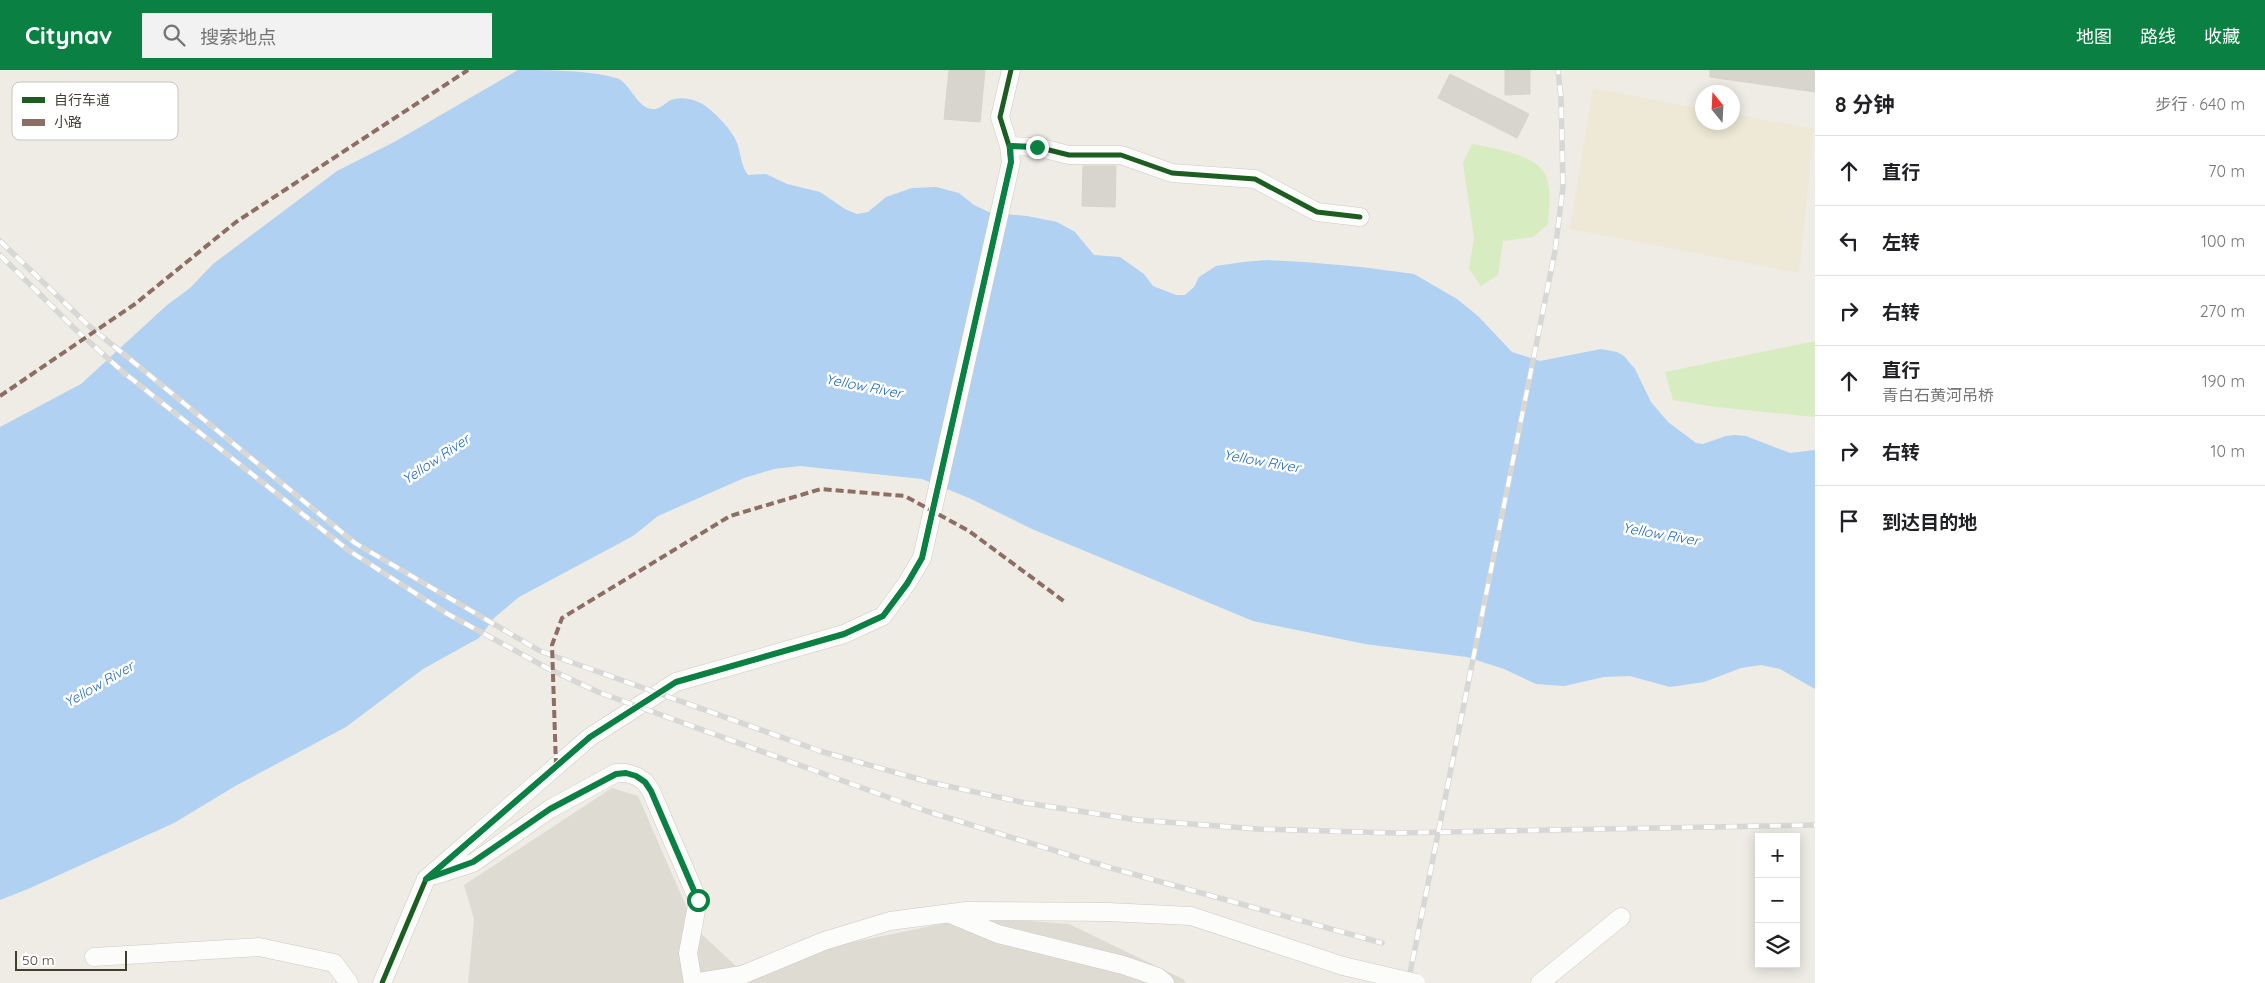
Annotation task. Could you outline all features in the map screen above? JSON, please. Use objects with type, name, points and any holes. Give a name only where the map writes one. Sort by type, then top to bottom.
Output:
[{"type":"street","points":[[382,983],[426,879],[590,737],[676,682],[844,634],[883,616],[907,584],[922,558],[1010,154],[1000,117],[1011,70]]},
{"type":"street","points":[[1010,154],[1037,147],[1069,155],[1121,155],[1172,173],[1255,179],[1317,212],[1360,217]]},
{"type":"street","points":[[426,879],[473,862],[550,809],[606,778],[626,773],[636,776],[645,782],[651,791],[698,900],[688,953],[693,983],[742,975],[824,941],[890,921],[966,911],[1191,916],[1343,966],[1416,983]]},
{"type":"street","points":[[948,913],[998,934],[1123,966],[1158,977],[1165,983]]},
{"type":"street","points":[[1540,983],[1621,917]]},
{"type":"street","points":[[94,957],[259,947],[334,963],[349,983]]},
{"type":"shaded area","points":[[1593,88],[1695,108],[1695,130],[1740,130],[1740,115],[1814,129],[1799,273],[1570,229]]},
{"type":"shaded area","points":[[612,788],[638,796],[696,929],[736,966],[975,917],[1069,924],[1183,979],[1186,983],[468,983],[474,919],[464,885]]},
{"type":"green space","points":[[1472,144],[1512,153],[1532,161],[1545,174],[1549,192],[1548,224],[1533,237],[1503,241],[1498,275],[1481,286],[1469,269],[1474,238],[1463,163]]},
{"type":"green space","points":[[1815,341],[1815,417],[1717,407],[1673,400],[1665,372]]},
{"type":"water","name":"Yellow River","points":[[518,70],[583,72],[619,79],[643,105],[652,109],[659,108],[669,101],[678,98],[700,103],[716,115],[732,133],[737,143],[742,164],[748,175],[766,174],[787,184],[820,192],[845,209],[857,214],[868,212],[886,197],[912,188],[936,187],[959,193],[974,205],[991,213],[1027,216],[1057,222],[1075,232],[1094,255],[1120,257],[1144,274],[1153,286],[1176,295],[1185,295],[1194,287],[1199,277],[1216,266],[1267,260],[1361,267],[1414,274],[1457,299],[1478,316],[1512,352],[1540,361],[1601,349],[1617,352],[1624,356],[1635,369],[1651,402],[1668,422],[1696,443],[1703,444],[1735,435],[1746,436],[1790,453],[1815,450],[1815,689],[1780,669],[1761,665],[1741,668],[1704,682],[1670,687],[1630,676],[1604,677],[1564,686],[1536,684],[1504,669],[1467,657],[1365,644],[1253,621],[1032,529],[969,498],[922,479],[800,466],[774,469],[744,478],[658,516],[633,536],[519,597],[494,618],[479,638],[423,669],[346,727],[237,785],[174,823],[0,900],[0,427],[81,384],[167,305],[190,288],[213,264],[337,171],[396,141]]},
{"type":"building","points":[[949,70],[985,70],[980,122],[944,119]]},
{"type":"building","points":[[1505,70],[1530,70],[1530,94],[1505,95]]},
{"type":"building","points":[[1710,70],[1815,70],[1815,92],[1710,77]]},
{"type":"building","points":[[1450,74],[1529,114],[1517,138],[1438,98]]},
{"type":"building","points":[[1083,166],[1116,166],[1115,207],[1082,206]]},
{"type":"railway","points":[[1408,983],[1555,251],[1563,187],[1561,98],[1558,70]]},
{"type":"railway","points":[[0,241],[88,325],[355,543],[540,651],[820,751],[929,782],[1026,803],[1138,820],[1258,829],[1395,833],[1815,825]]},
{"type":"railway","points":[[0,255],[76,330],[123,372],[348,550],[446,613],[549,669],[598,692],[926,811],[1111,868],[1382,943]]},
{"type":"marked path","points":[[0,396],[135,304],[236,222],[468,70]]},
{"type":"marked path","points":[[556,766],[552,645],[562,618],[730,516],[821,489],[905,496],[969,531],[1065,602]]},
{"type":"cycle path","points":[[382,983],[426,879],[590,737],[676,682],[844,634],[883,616],[907,583],[922,558],[1011,162],[1009,146],[1000,117],[1011,70]]},
{"type":"cycle path","points":[[1009,146],[1037,147],[1069,155],[1121,155],[1172,173],[1255,179],[1317,212],[1360,217]]},
{"type":"route","points":[[698,900],[651,791],[645,782],[636,776],[626,773],[606,778],[550,809],[473,862],[426,879],[590,737],[676,682],[844,634],[883,616],[907,584],[922,558],[1011,162],[1010,146],[1037,147]]}]
